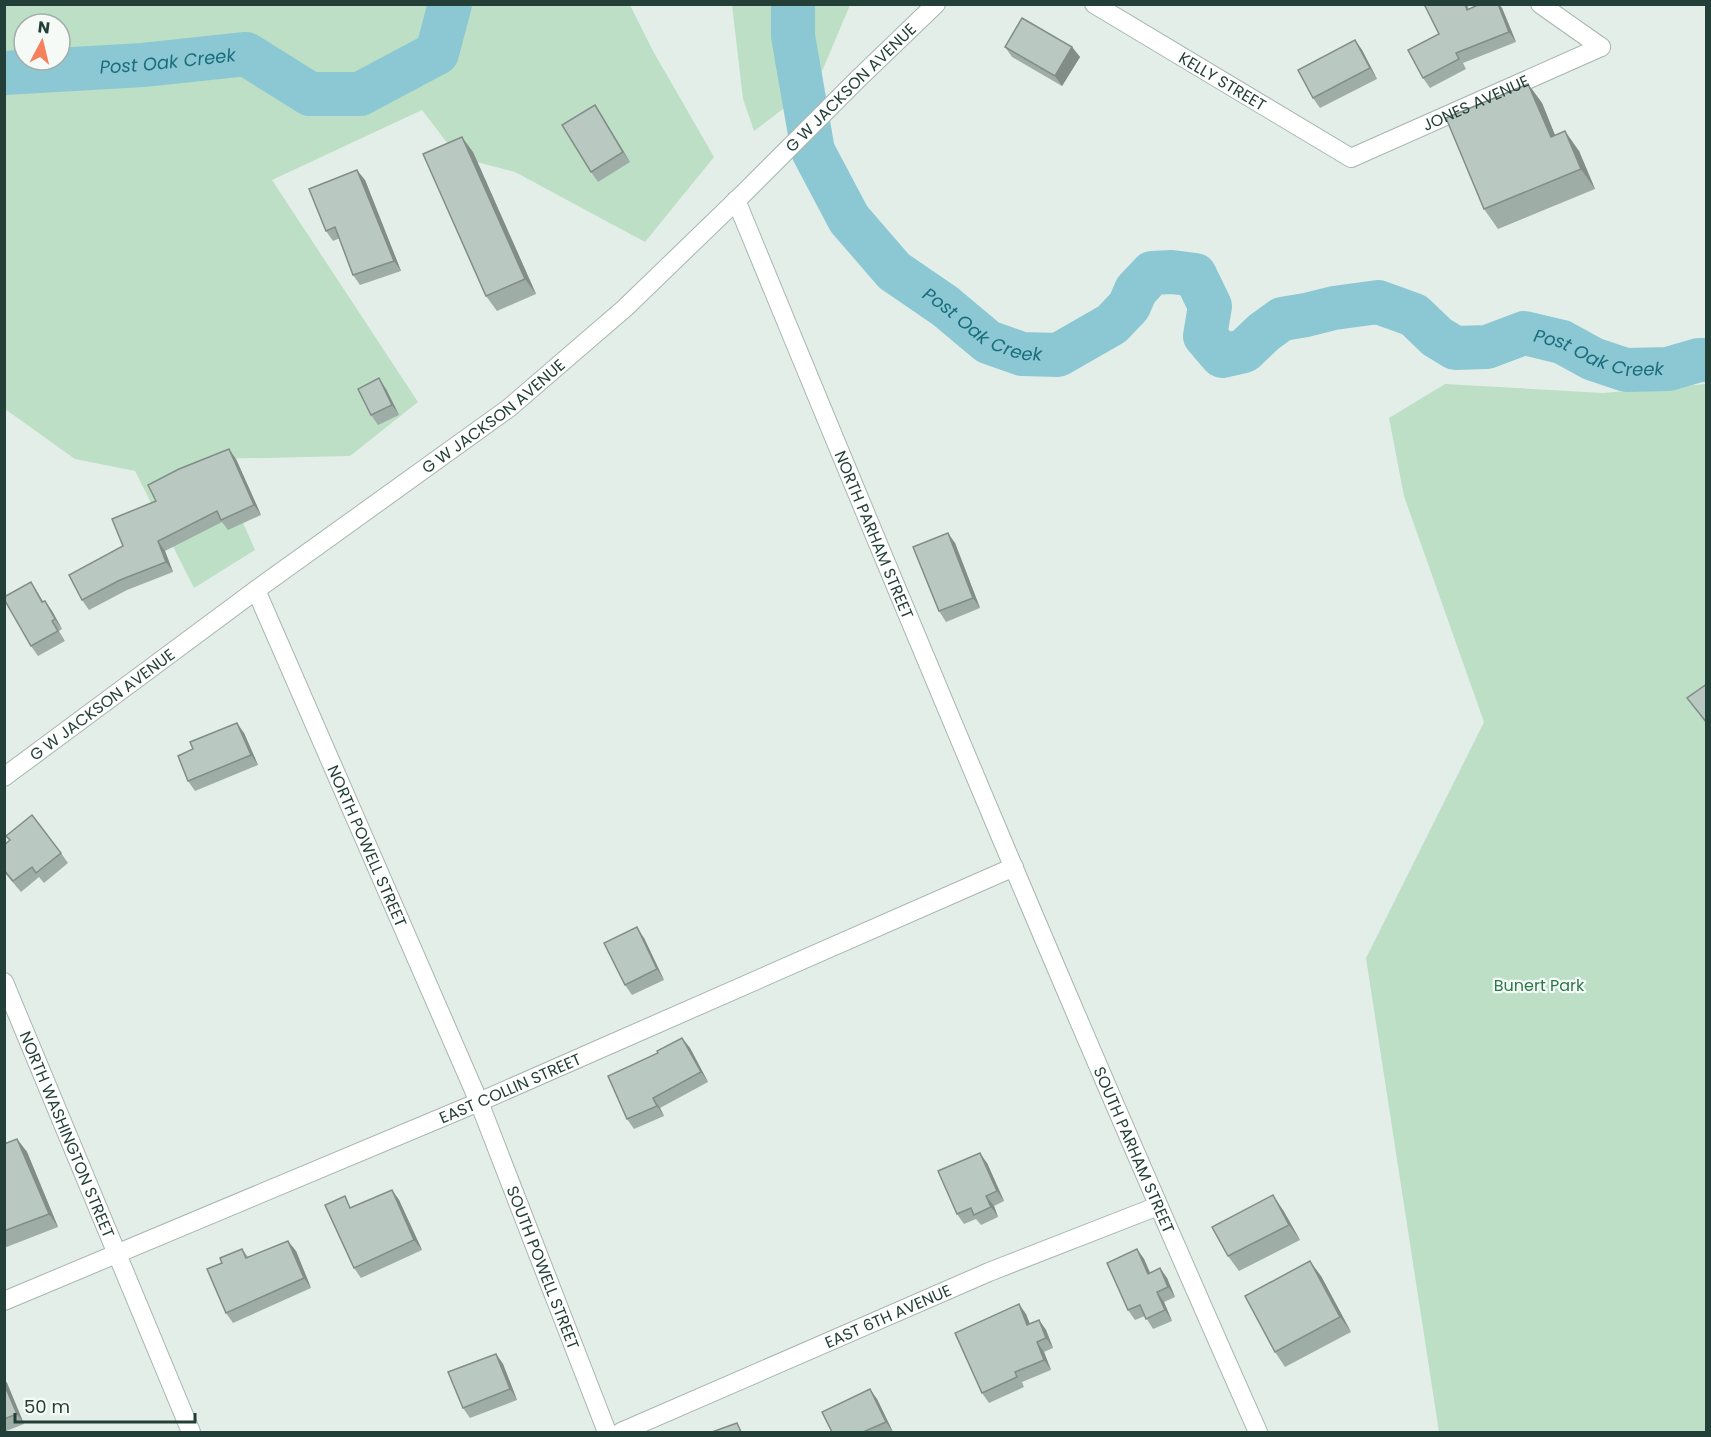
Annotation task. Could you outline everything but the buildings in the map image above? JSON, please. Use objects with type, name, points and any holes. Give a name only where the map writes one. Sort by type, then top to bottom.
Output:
[{"type":"street","name":"G W JACKSON AVENUE","points":[[4,777],[256,590],[509,408],[625,308],[936,4]]},
{"type":"street","name":"KELLY STREET","points":[[1095,4],[1351,158]]},
{"type":"street","name":"JONES AVENUE","points":[[1351,158],[1601,47],[1540,4]]},
{"type":"street","name":"NORTH PARHAM STREET","points":[[740,196],[1014,867]]},
{"type":"street","name":"NORTH POWELL STREET","points":[[256,590],[479,1102]]},
{"type":"street","name":"EAST COLLIN STREET","points":[[4,1301],[479,1102],[1014,867]]},
{"type":"street","name":"SOUTH PARHAM STREET","points":[[1014,867],[1158,1206],[1258,1432]]},
{"type":"street","name":"NORTH WASHINGTON STREET","points":[[4,982],[191,1432]]},
{"type":"street","name":"SOUTH POWELL STREET","points":[[479,1102],[607,1432]]},
{"type":"street","name":"EAST 6TH AVENUE","points":[[621,1432],[988,1272],[1158,1206]]},
{"type":"green space","points":[[5,5],[630,5],[653,51],[714,157],[645,242],[515,172],[458,157],[422,110],[272,180],[418,402],[350,456],[215,459],[255,550],[194,588],[135,471],[75,459],[5,409]]},
{"type":"green space","points":[[732,5],[850,5],[817,83],[754,131],[743,99]]},
{"type":"green space","name":"Bunert Park","points":[[1445,384],[1603,393],[1706,384],[1706,1432],[1439,1432],[1366,958],[1484,722],[1404,496],[1389,418]]},
{"type":"waterway","name":"Post Oak Creek","points":[[4,73],[143,65],[246,54],[310,94],[360,94],[437,53],[450,4]]},
{"type":"waterway","name":"Post Oak Creek","points":[[793,4],[793,36],[813,151],[849,219],[894,271],[945,306],[988,342],[1022,354],[1058,355],[1112,324],[1129,306],[1136,290],[1152,273],[1172,272],[1195,275],[1210,306],[1205,336],[1222,356],[1244,351],[1282,319],[1378,302],[1414,315],[1437,337],[1455,348],[1487,347],[1524,333],[1562,342],[1593,359],[1626,370],[1668,369],[1706,360]]}]
